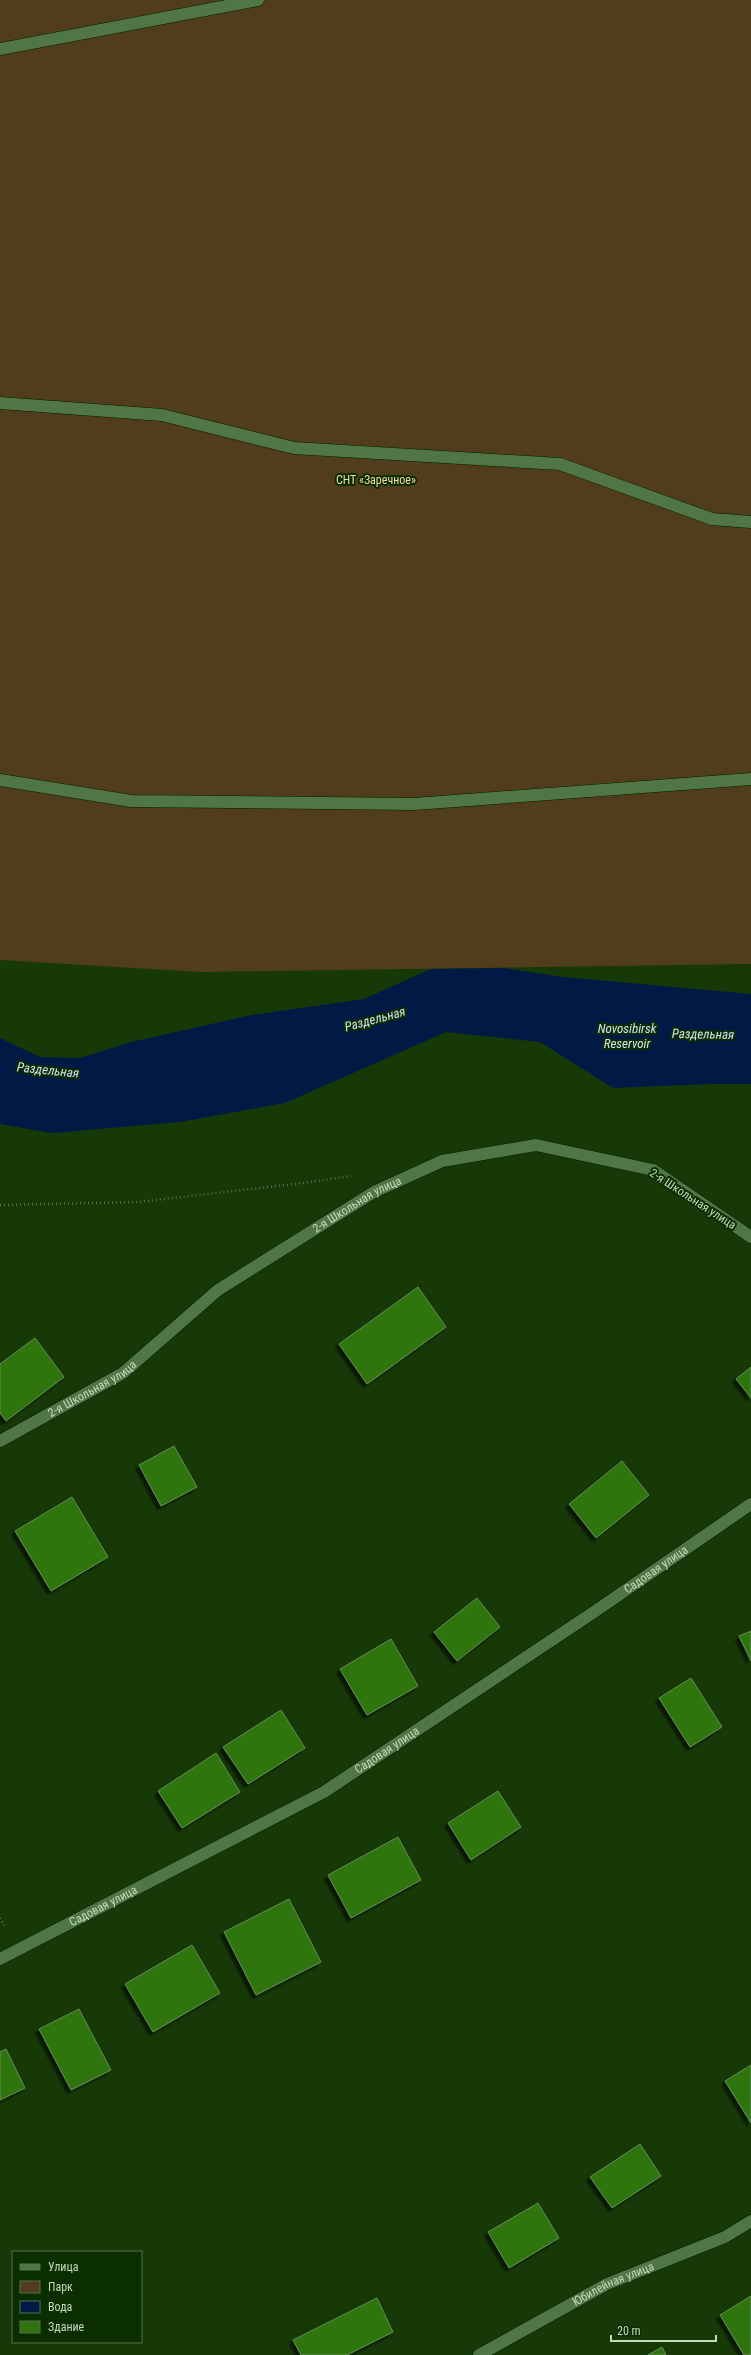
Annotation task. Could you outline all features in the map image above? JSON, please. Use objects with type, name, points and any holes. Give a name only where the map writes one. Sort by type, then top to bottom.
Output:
[{"type":"street","points":[[0,49],[258,0]]},
{"type":"street","points":[[0,403],[162,415],[294,448],[560,464],[712,519],[751,522]]},
{"type":"street","points":[[0,780],[131,801],[414,804],[751,779]]},
{"type":"street","name":"2-я Школьная улица","points":[[0,1440],[123,1373],[218,1290],[374,1192],[442,1161],[536,1145],[653,1170],[751,1237]]},
{"type":"street","name":"Садовая улица","points":[[0,1958],[324,1792],[594,1612],[751,1504]]},
{"type":"street","name":"Юбилейная улица","points":[[479,2355],[607,2284],[725,2237],[751,2221]]},
{"type":"path","points":[[0,1205],[138,1202],[303,1184],[357,1175]]},
{"type":"green space","name":"СНТ «Заречное»","points":[[0,0],[751,0],[751,964],[201,972],[0,960]]},
{"type":"water","name":"Novosibirsk Reservoir","points":[[503,968],[564,977],[751,994],[751,1084],[709,1084],[613,1088],[540,1042],[446,1032],[285,1103],[180,1122],[52,1133],[0,1124],[0,1038],[40,1057],[80,1058],[131,1042],[252,1015],[364,999],[431,969]]},
{"type":"building","points":[[418,1287],[446,1327],[367,1384],[339,1344]]},
{"type":"building","points":[[35,1338],[64,1377],[6,1421],[0,1413],[0,1364]]},
{"type":"building","points":[[751,1367],[751,1398],[736,1379]]},
{"type":"building","points":[[174,1446],[197,1487],[161,1506],[139,1465]]},
{"type":"building","points":[[622,1461],[649,1495],[596,1538],[569,1504]]},
{"type":"building","points":[[72,1497],[108,1557],[51,1591],[15,1531]]},
{"type":"building","points":[[477,1598],[500,1627],[457,1661],[434,1632]]},
{"type":"building","points":[[751,1631],[751,1661],[739,1636]]},
{"type":"building","points":[[391,1639],[418,1686],[367,1715],[340,1669]]},
{"type":"building","points":[[691,1678],[722,1727],[690,1747],[659,1698]]},
{"type":"building","points":[[281,1710],[305,1748],[248,1784],[223,1747]]},
{"type":"building","points":[[216,1753],[240,1792],[182,1828],[158,1791]]},
{"type":"building","points":[[498,1791],[521,1827],[471,1860],[448,1823]]},
{"type":"building","points":[[398,1837],[421,1880],[351,1918],[328,1875]]},
{"type":"building","points":[[289,1899],[321,1962],[256,1995],[224,1932]]},
{"type":"building","points":[[192,1945],[220,1993],[153,2032],[125,1984]]},
{"type":"building","points":[[79,2009],[111,2070],[71,2090],[39,2029]]},
{"type":"building","points":[[6,2049],[25,2088],[0,2100],[0,2052]]},
{"type":"building","points":[[751,2065],[751,2123],[725,2081]]},
{"type":"building","points":[[640,2144],[661,2176],[612,2208],[590,2177]]},
{"type":"building","points":[[538,2203],[559,2238],[509,2268],[488,2232]]},
{"type":"building","points":[[751,2296],[751,2355],[744,2355],[720,2315]]},
{"type":"building","points":[[377,2298],[393,2332],[347,2355],[301,2355],[293,2340]]},
{"type":"building","points":[[662,2347],[666,2355],[648,2355]]},
{"type":"water label","name":"Раздельная","points":[[375,1019]]},
{"type":"water label","name":"Раздельная","points":[[703,1034]]},
{"type":"water label","name":"Раздельная","points":[[48,1070]]}]
